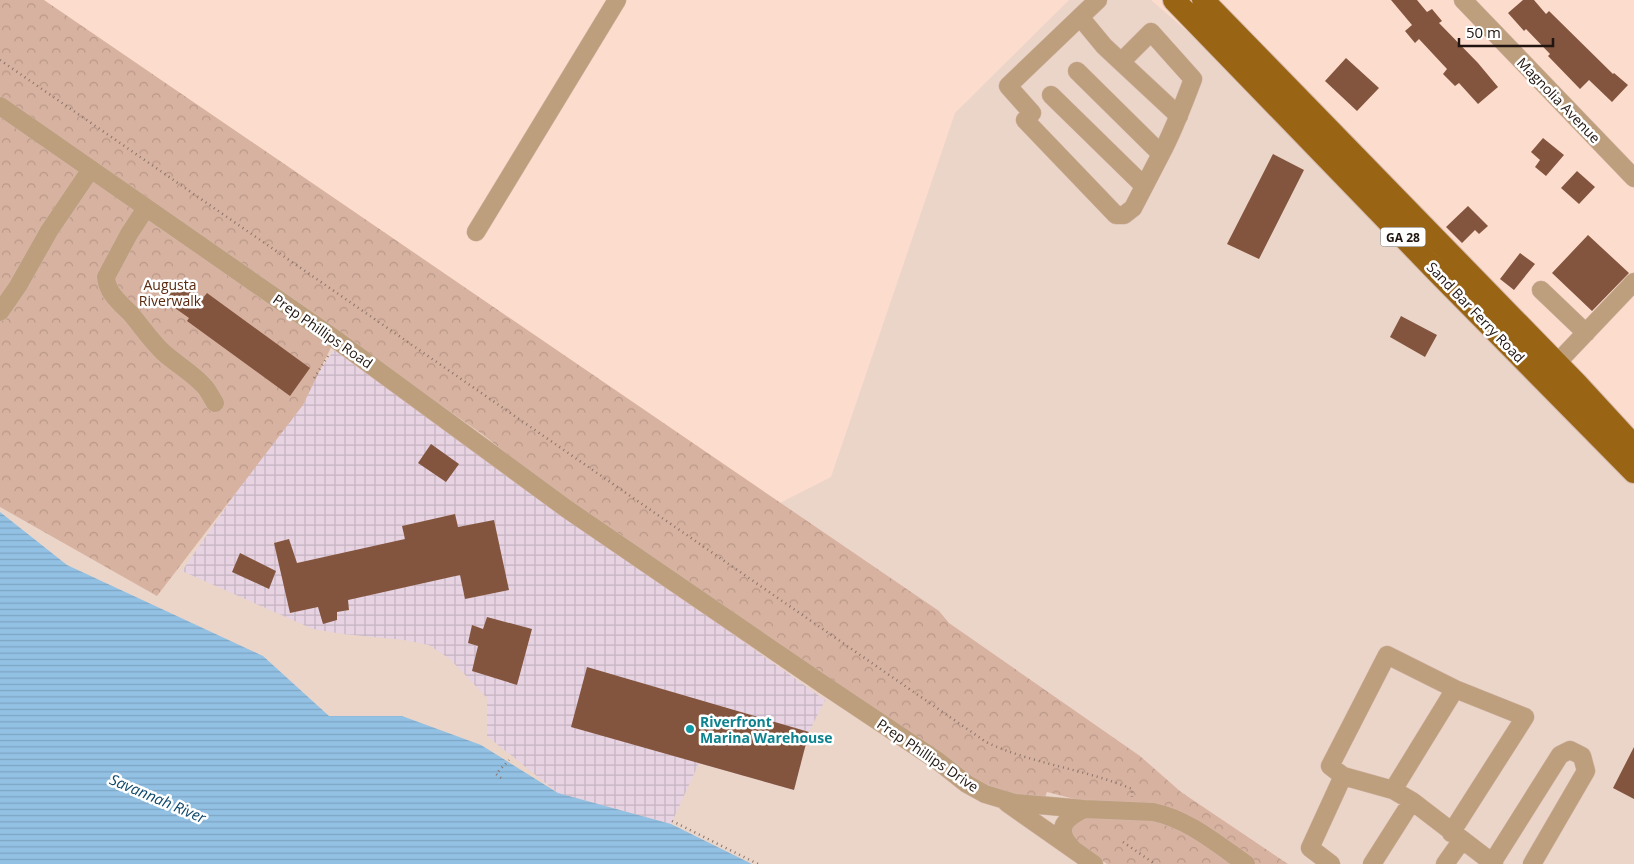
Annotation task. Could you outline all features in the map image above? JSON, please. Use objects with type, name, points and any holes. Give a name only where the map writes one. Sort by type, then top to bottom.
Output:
[{"type":"main road","name":"Sand Bar Ferry Road","points":[[1174,0],[1631,452]]},
{"type":"main road","name":"Sand Bar Ferry Road","points":[[1203,0],[1548,370]]},
{"type":"street","points":[[476,232],[618,0]]},
{"type":"street","points":[[1098,0],[1008,86],[1029,116],[1116,215],[1124,215],[1134,208],[1174,131],[1193,79],[1151,32],[1121,62]]},
{"type":"street","name":"Magnolia Avenue","points":[[1463,0],[1634,178]]},
{"type":"street","points":[[1080,17],[1104,46],[1179,116]]},
{"type":"street","points":[[1077,71],[1161,154]]},
{"type":"street","points":[[1051,96],[1144,186]]},
{"type":"street","name":"Prep Phillips Road","points":[[0,106],[338,341],[567,509],[642,560]]},
{"type":"street","points":[[0,312],[18,286],[48,231],[91,169]]},
{"type":"street","points":[[146,208],[106,276],[106,282],[113,295],[137,321],[146,335],[204,386],[215,403]]},
{"type":"street","points":[[1548,370],[1634,282]]},
{"type":"street","points":[[1541,290],[1586,333]]},
{"type":"street","name":"Prep Phillips Drive","points":[[642,560],[824,686],[938,761],[967,784],[985,794],[1015,803],[1153,812],[1172,817],[1195,829],[1246,864]]},
{"type":"street","points":[[1445,864],[1456,836],[1525,717],[1456,689],[1387,655],[1330,766],[1343,776],[1393,790],[1412,801],[1456,836],[1493,863],[1560,755],[1570,750],[1582,756],[1586,771],[1532,864]]},
{"type":"street","points":[[1393,790],[1456,689]]},
{"type":"street","points":[[1330,864],[1310,848],[1343,776]]},
{"type":"street","points":[[1002,800],[1094,864]]},
{"type":"street","points":[[1372,864],[1412,801]]},
{"type":"street","points":[[1074,850],[1064,836],[1063,826],[1071,815],[1084,809]]},
{"type":"path","points":[[0,60],[986,742],[1006,752],[1109,779],[1132,789],[1133,811]]},
{"type":"path","points":[[314,378],[338,341]]},
{"type":"path","points":[[501,778],[496,774],[509,760]]},
{"type":"path","points":[[672,821],[758,864]]},
{"type":"path","points":[[1123,842],[1155,864]]},
{"type":"shaded area","points":[[1069,0],[1151,0],[1262,96],[1634,454],[1634,864],[500,864],[0,620],[0,69],[770,508],[831,477],[955,113]]},
{"type":"shaded area","points":[[334,350],[825,700],[809,732],[794,790],[699,763],[671,824],[558,793],[487,736],[487,698],[450,659],[429,645],[404,640],[313,629],[182,571]]},
{"type":"green space","name":"Augusta Riverwalk","points":[[0,0],[44,0],[939,611],[949,623],[1140,756],[1181,792],[1288,864],[1107,864],[1071,839],[1069,830],[1090,803],[1047,792],[1044,800],[1019,798],[984,786],[578,510],[482,434],[375,359],[337,335],[303,405],[157,596],[0,507]]},
{"type":"water","name":"Savannah River","points":[[0,512],[67,565],[263,656],[329,716],[402,716],[481,745],[558,793],[671,824],[752,864],[0,864]]},
{"type":"building","points":[[1391,0],[1417,0],[1427,12],[1432,9],[1442,21],[1439,23],[1478,63],[1498,87],[1478,104],[1459,83],[1455,86],[1443,74],[1447,69],[1419,39],[1415,43],[1405,31],[1412,25]]},
{"type":"building","points":[[1523,0],[1534,0],[1546,14],[1549,11],[1613,74],[1628,85],[1612,102],[1589,80],[1580,89],[1548,56],[1550,54],[1526,29],[1524,31],[1508,13]]},
{"type":"building","points":[[1346,58],[1379,88],[1357,111],[1325,81]]},
{"type":"building","points":[[1543,138],[1564,155],[1546,176],[1535,167],[1540,160],[1531,152]]},
{"type":"building","points":[[1273,154],[1304,170],[1259,259],[1227,244]]},
{"type":"building","points":[[1577,171],[1595,187],[1579,204],[1561,188]]},
{"type":"building","points":[[1468,206],[1488,226],[1479,234],[1475,230],[1462,243],[1446,227]]},
{"type":"building","points":[[1588,235],[1629,273],[1592,311],[1552,273]]},
{"type":"building","points":[[1520,253],[1535,264],[1514,290],[1500,279]]},
{"type":"building","points":[[179,281],[203,298],[207,293],[310,368],[290,396],[187,321],[189,318],[165,301]]},
{"type":"building","points":[[1401,316],[1437,335],[1425,357],[1390,337]]},
{"type":"building","points":[[431,444],[459,464],[446,482],[418,463]]},
{"type":"building","points":[[455,514],[458,527],[494,520],[509,590],[465,599],[460,575],[348,600],[349,610],[337,612],[337,620],[323,624],[318,607],[290,613],[274,543],[289,539],[297,563],[405,539],[402,526]]},
{"type":"building","points":[[240,553],[276,571],[269,589],[232,572]]},
{"type":"building","points":[[487,617],[532,629],[517,685],[472,671],[478,646],[468,643],[472,625],[483,629]]},
{"type":"building","name":"Riverfront Marina Warehouse","points":[[587,667],[809,732],[794,790],[571,727]]},
{"type":"building","points":[[1634,747],[1634,799],[1613,788]]},
{"type":"place","name":"Riverfront Marina Warehouse","points":[[690,729]]}]
